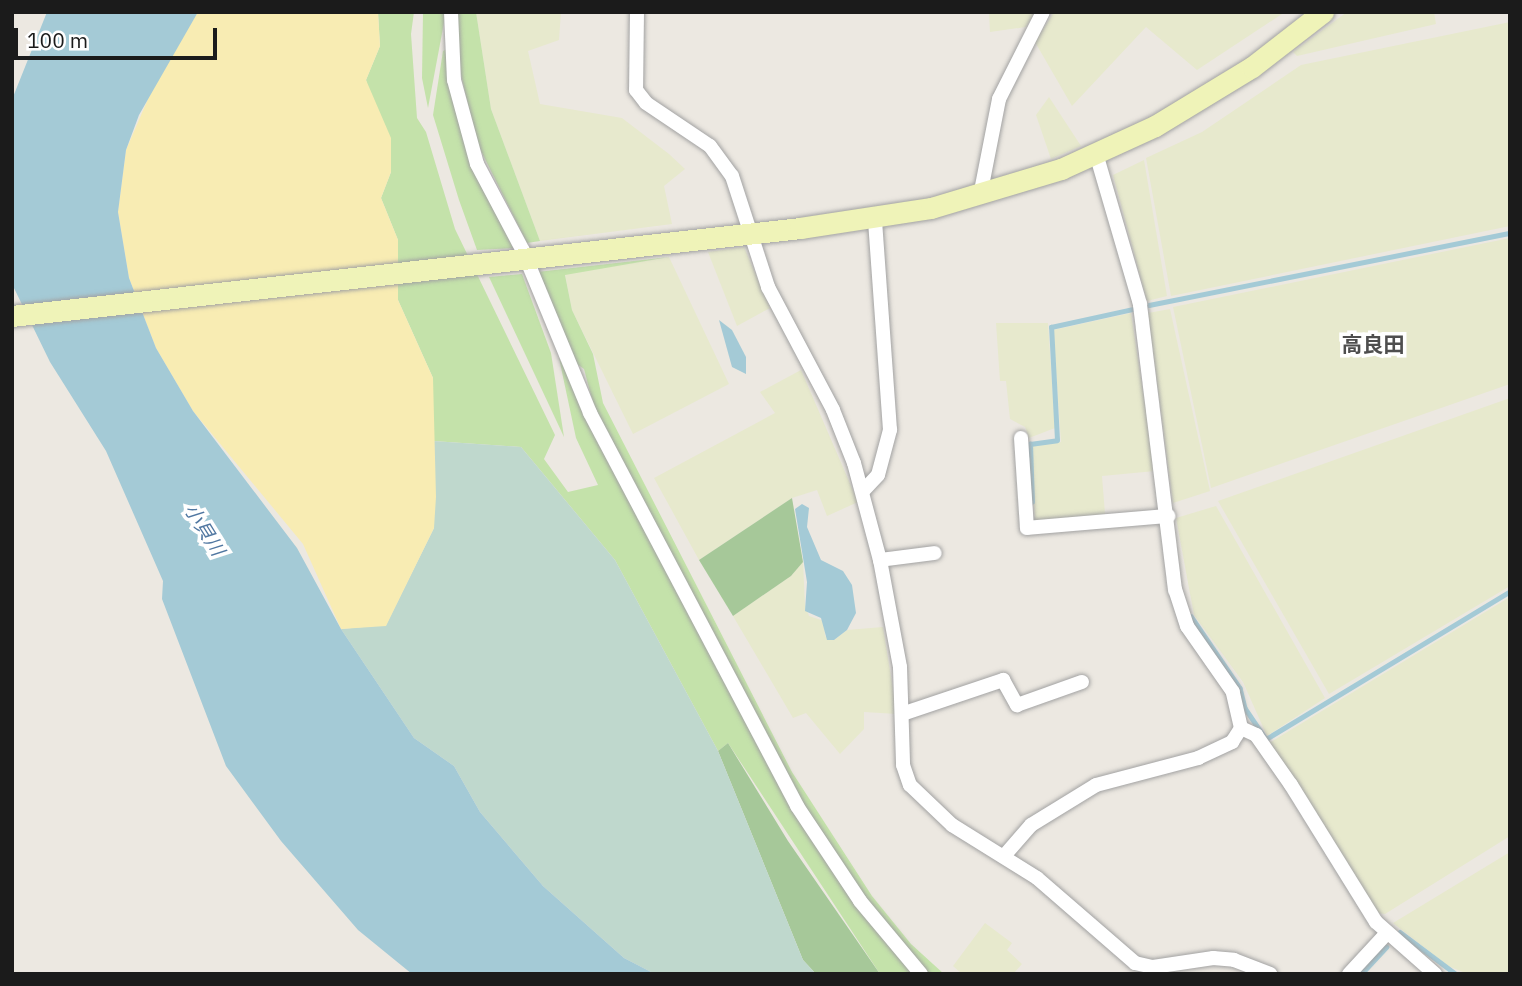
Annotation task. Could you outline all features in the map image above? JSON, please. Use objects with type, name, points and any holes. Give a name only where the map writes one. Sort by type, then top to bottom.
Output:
[{"type":"street","points":[[451,12],[454,80],[477,164],[590,413],[766,752],[860,901],[921,974]]},
{"type":"street","points":[[638,12],[636,89],[646,103],[698,136],[725,164],[739,190],[749,233],[768,287],[833,410],[863,491],[880,560],[902,682],[903,765],[911,785],[952,825],[1037,877],[1135,963],[1153,967],[1213,958],[1234,960],[1270,974]]},
{"type":"street","points":[[980,196],[999,99],[1042,12]]},
{"type":"street","points":[[12,316],[875,219],[980,196],[1096,154],[1206,98],[1323,12]]},
{"type":"street","points":[[1004,856],[1031,825],[1096,785],[1198,758],[1231,742],[1241,728],[1233,692],[1182,616],[1168,554],[1168,516],[1140,304],[1096,154]]},
{"type":"street","points":[[863,491],[878,475],[890,430],[875,219]]},
{"type":"street","points":[[1021,438],[1027,528],[1168,516]]},
{"type":"street","points":[[880,560],[935,553]]},
{"type":"street","points":[[902,714],[1003,680],[1017,705],[1082,682]]},
{"type":"street","points":[[1241,728],[1256,735],[1284,775],[1360,901],[1387,934],[1436,974]]},
{"type":"street","points":[[1349,974],[1387,934]]},
{"type":"green space","points":[[378,12],[414,12],[411,34],[417,118],[426,132],[455,229],[555,435],[544,459],[568,492],[598,485],[576,438],[559,358],[750,730],[915,974],[880,974],[728,743],[718,751],[615,560],[521,447],[433,441],[433,378],[398,300],[398,240],[381,198],[391,172],[366,80],[380,46]]},
{"type":"green space","points":[[423,12],[446,12],[428,108],[422,78]]},
{"type":"green space","points":[[455,12],[476,12],[491,109],[540,241],[527,243],[476,141],[456,52]]},
{"type":"green space","points":[[476,12],[561,12],[559,40],[528,51],[540,104],[622,118],[669,154],[685,169],[664,186],[672,224],[540,241],[491,109]]},
{"type":"green space","points":[[989,12],[1035,12],[1026,27],[990,32]]},
{"type":"green space","points":[[1054,12],[1285,12],[1197,70],[1146,27],[1072,106],[1035,42]]},
{"type":"green space","points":[[1347,12],[1434,12],[1436,24],[1297,56],[1293,52]]},
{"type":"green space","points":[[1510,22],[1510,226],[1171,296],[1146,158],[1202,132],[1301,65]]},
{"type":"green space","points":[[447,49],[487,196],[513,248],[477,250],[459,200],[433,115],[443,51]]},
{"type":"green space","points":[[1049,97],[1081,146],[1051,159],[1036,115]]},
{"type":"green space","points":[[1144,160],[1167,296],[1147,301],[1113,175]]},
{"type":"green space","points":[[1510,238],[1510,384],[1211,488],[1173,307]]},
{"type":"green space","points":[[744,247],[770,308],[737,326],[708,252]]},
{"type":"green space","points":[[669,257],[729,384],[633,434],[572,310],[565,274]]},
{"type":"green space","points":[[669,257],[565,275],[572,310],[593,354],[603,403],[792,772],[872,896],[911,944],[944,974],[929,974],[900,946],[818,832],[594,407],[584,369],[570,359],[537,272]]},
{"type":"green space","points":[[522,274],[551,353],[564,437],[489,277]]},
{"type":"green space","points":[[1170,309],[1210,491],[1173,503],[1148,313]]},
{"type":"green space","points":[[1131,313],[1155,471],[1102,476],[1105,514],[1035,522],[1031,445],[1061,442],[1053,330]]},
{"type":"green space","points":[[996,323],[1048,323],[1055,428],[1029,438],[1025,427],[1010,419],[1006,381],[1000,381]]},
{"type":"green space","points":[[801,370],[858,502],[827,516],[817,490],[792,498],[699,560],[654,478],[775,413],[760,392]]},
{"type":"green space","points":[[1510,398],[1510,586],[1329,694],[1218,501]]},
{"type":"green space","points":[[433,441],[521,447],[615,560],[718,751],[803,960],[816,974],[655,974],[624,958],[543,886],[480,812],[454,766],[414,738],[341,629],[386,625],[434,528]]},
{"type":"green space","points":[[792,498],[803,562],[791,576],[733,616],[699,560]]},
{"type":"green space","points":[[1216,506],[1325,698],[1267,736],[1243,682],[1194,615],[1176,518]]},
{"type":"green space","points":[[803,562],[805,605],[809,616],[824,621],[825,636],[834,640],[847,630],[883,627],[897,714],[864,712],[864,729],[840,754],[806,713],[793,718],[733,616],[791,576]]},
{"type":"green space","points":[[1510,597],[1510,836],[1385,914],[1376,913],[1269,743]]},
{"type":"green space","points":[[728,743],[788,841],[880,974],[816,974],[803,960],[718,751]]},
{"type":"green space","points":[[1510,852],[1510,974],[1468,974],[1448,966],[1393,923]]},
{"type":"green space","points":[[985,923],[1012,943],[1007,950],[1022,964],[1013,974],[962,974],[953,966]]},
{"type":"sand","points":[[198,12],[378,12],[380,46],[366,80],[391,138],[391,172],[381,198],[398,240],[398,300],[433,378],[436,497],[434,528],[386,626],[341,629],[303,544],[193,411],[156,348],[129,278],[118,212],[126,150],[154,85]]},
{"type":"water","name":"小貝川","points":[[47,12],[198,12],[139,115],[126,150],[118,212],[129,278],[156,348],[193,411],[297,548],[341,629],[414,738],[454,766],[480,812],[543,886],[624,958],[655,974],[412,974],[358,930],[281,841],[226,766],[162,599],[163,581],[106,451],[50,362],[13,286],[13,97]]},
{"type":"water","points":[[719,320],[732,330],[746,357],[746,374],[732,367]]},
{"type":"water","points":[[802,504],[809,508],[807,527],[821,560],[843,571],[852,585],[856,613],[847,630],[834,640],[827,640],[821,618],[805,611],[807,582],[795,509]]},
{"type":"waterway","points":[[1149,305],[1510,233]]},
{"type":"waterway","points":[[1032,502],[1030,444],[1057,440],[1051,327],[1133,309]]},
{"type":"waterway","points":[[1191,616],[1240,688],[1245,708],[1266,739],[1510,591]]},
{"type":"waterway","points":[[1400,932],[1456,974]]},
{"type":"waterway","points":[[1361,974],[1386,947]]},
{"type":"district","name":"高良田","points":[[1373,344]]}]
